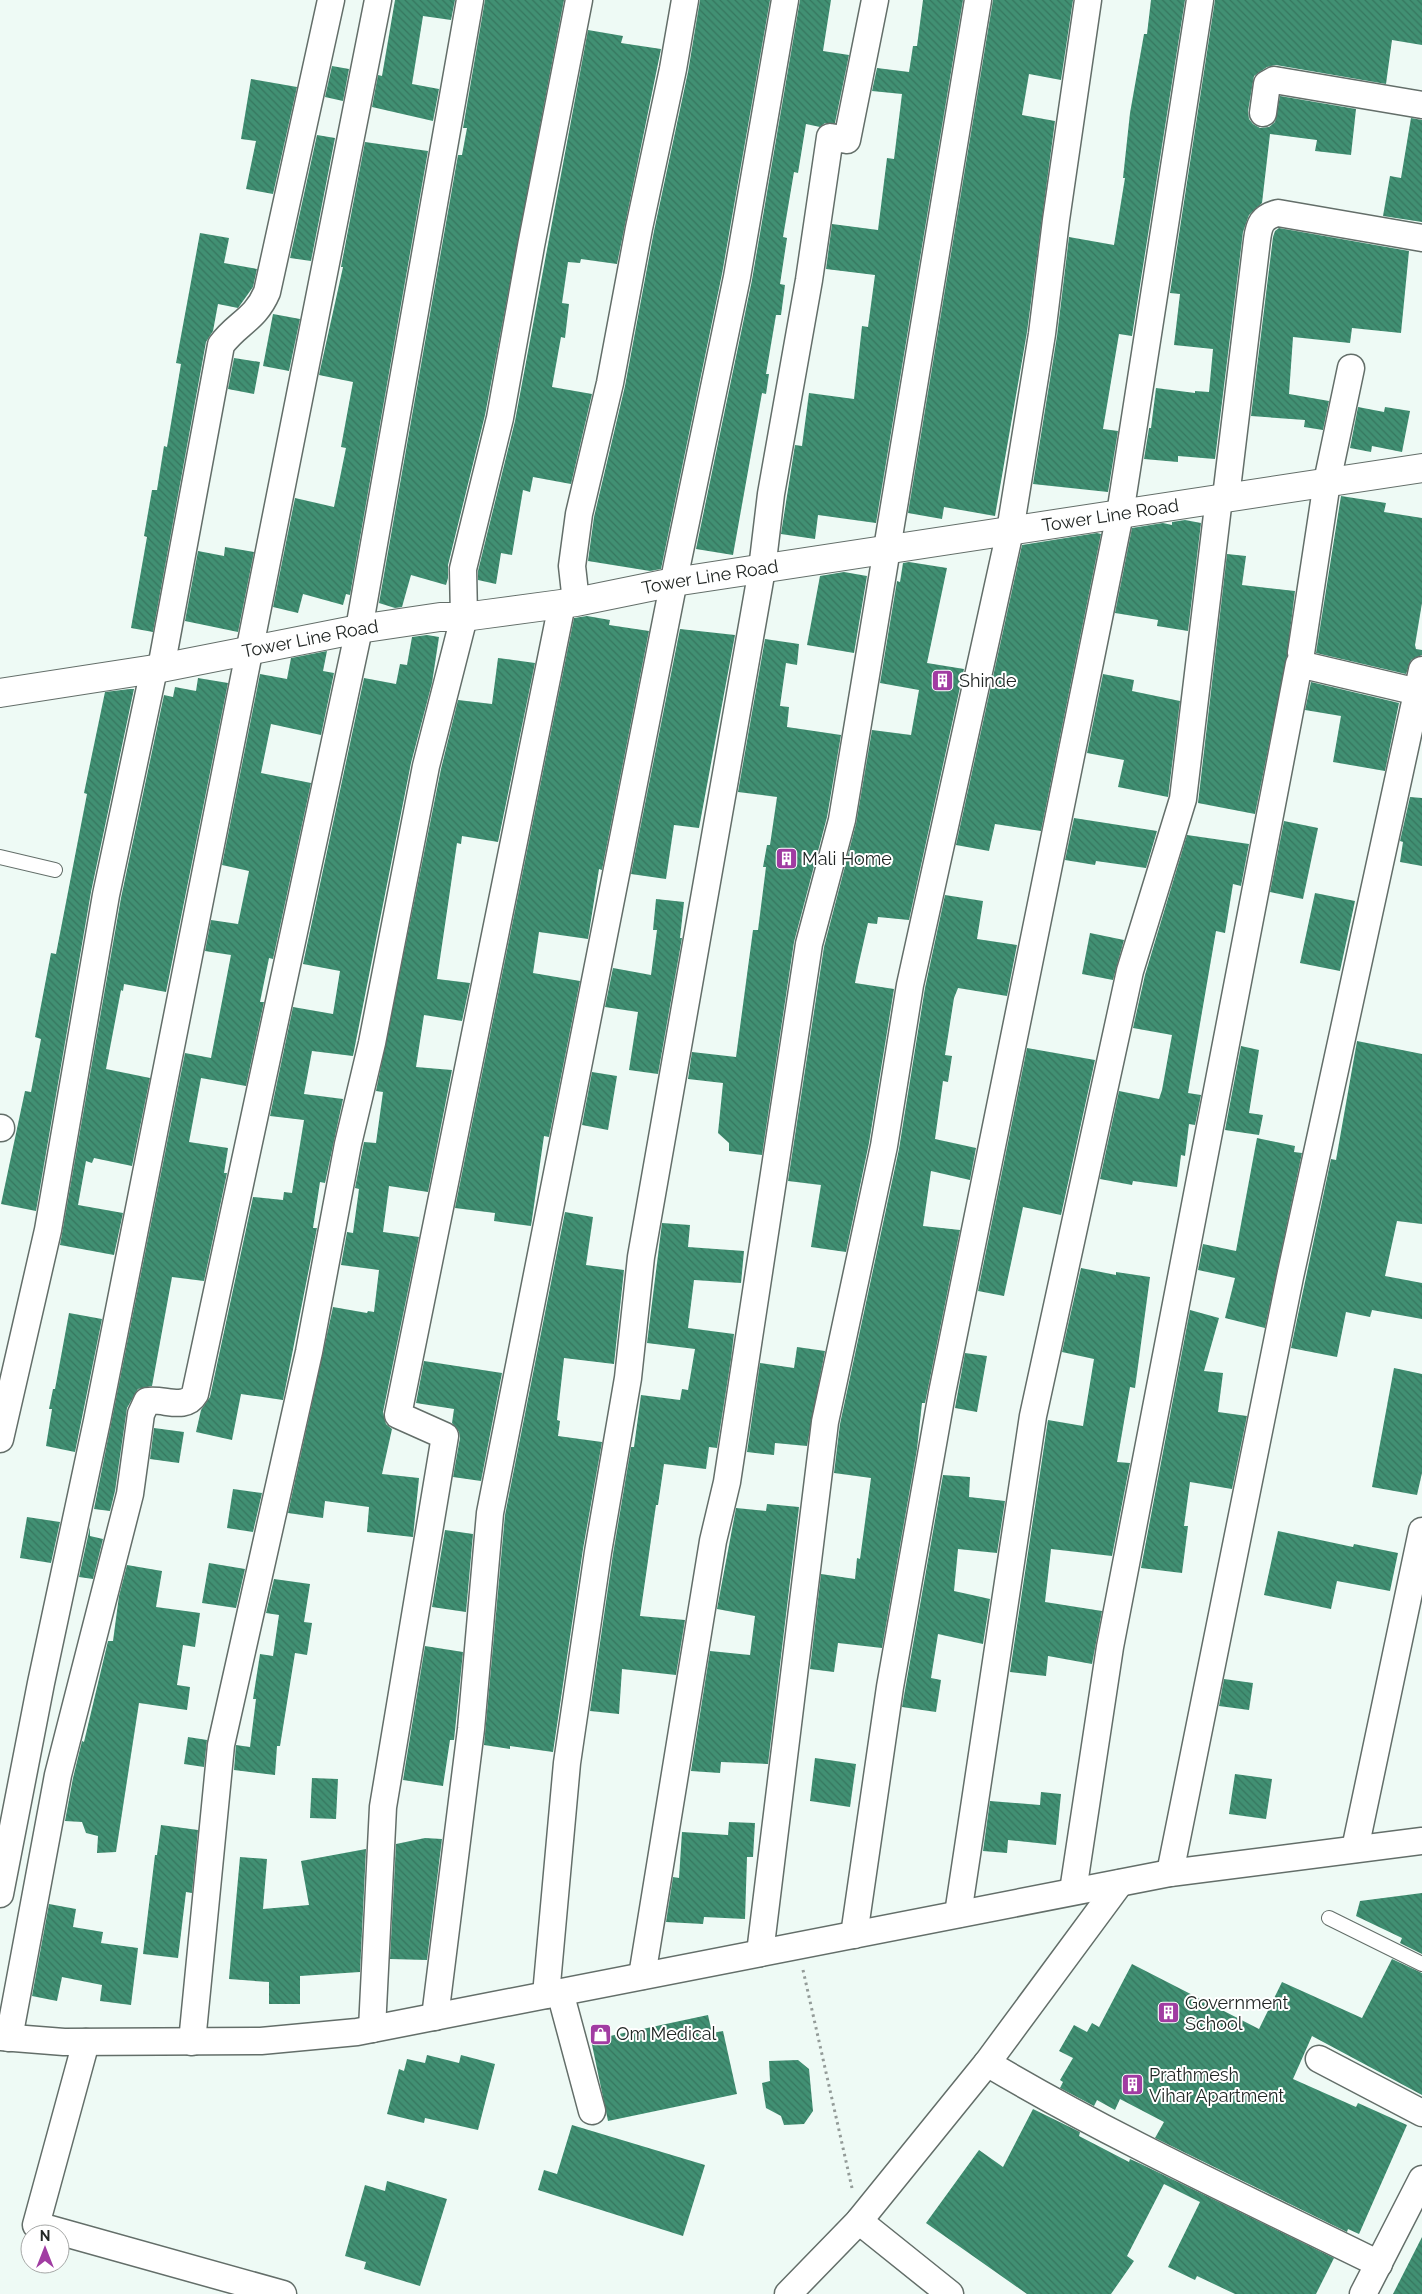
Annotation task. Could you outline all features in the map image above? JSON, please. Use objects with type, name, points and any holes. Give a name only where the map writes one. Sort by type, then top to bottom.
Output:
[{"type":"street","points":[[0,1439],[48,1230],[106,895],[157,669],[221,345],[230,333],[260,308],[267,292],[331,0]]},
{"type":"street","points":[[0,1894],[43,1673],[97,1421],[378,0]]},
{"type":"street","points":[[470,0],[359,629],[195,1394],[191,1400],[184,1403],[147,1401],[141,1414],[130,1494],[58,1775],[5,2038],[86,2042],[261,2041],[372,2029],[1170,1873],[1422,1840]]},
{"type":"street","points":[[192,2042],[221,1745],[309,1352],[348,1144],[372,1043],[426,766],[464,617],[464,570],[500,418],[579,0]]},
{"type":"street","points":[[372,2029],[382,1807],[445,1436],[398,1415],[569,603],[579,514],[610,384],[639,228],[673,70],[685,0]]},
{"type":"street","points":[[435,2017],[471,1729],[490,1513],[674,582],[737,277],[785,0]]},
{"type":"street","points":[[592,2111],[553,1993],[567,1763],[598,1552],[628,1378],[641,1257],[762,569],[771,494],[809,280],[830,137],[847,140],[875,0]]},
{"type":"street","points":[[642,1976],[711,1550],[728,1473],[809,944],[842,820],[978,0]]},
{"type":"street","points":[[760,1953],[825,1422],[884,1146],[910,985],[1010,531],[1042,334],[1056,220],[1088,0]]},
{"type":"street","points":[[854,1935],[890,1687],[941,1403],[1120,514],[1200,0]]},
{"type":"street","points":[[1264,113],[1267,84],[1274,80],[1422,104]]},
{"type":"street","points":[[958,1914],[1034,1416],[1130,970],[1183,798],[1257,240],[1262,221],[1267,216],[1278,213],[1422,238]]},
{"type":"street","points":[[1301,653],[1327,482],[1350,368]]},
{"type":"street","name":"Tower Line Road","points":[[0,693],[157,669],[359,629],[440,617],[464,617],[569,603],[674,582],[1422,468]]},
{"type":"street","points":[[1073,1892],[1110,1647],[1299,664],[1420,681],[1290,1277],[1170,1873]]},
{"type":"street","points":[[1354,1849],[1422,1530]]},
{"type":"street","points":[[788,2294],[859,2221],[987,2063],[1120,1883]]},
{"type":"street","points":[[86,2042],[36,2225],[283,2294]]},
{"type":"street","points":[[1320,2059],[1422,2113]]},
{"type":"street","points":[[987,2063],[1047,2099],[1118,2136],[1379,2264]]},
{"type":"street","points":[[1363,2294],[1422,2180]]},
{"type":"street","points":[[859,2221],[950,2294]]},
{"type":"lane","points":[[0,857],[55,870]]},
{"type":"lane","points":[[1329,1918],[1422,1964]]},
{"type":"path","points":[[798,1946],[859,2221]]},
{"type":"building","points":[[395,0],[455,0],[451,20],[423,16],[412,84],[439,89],[433,121],[372,107],[378,75],[382,76]]},
{"type":"building","points":[[485,0],[564,0],[485,415],[448,565],[448,578],[446,585],[411,575],[402,607],[395,608],[379,603],[458,155],[462,155],[467,128],[463,128]]},
{"type":"building","points":[[700,0],[770,0],[722,274],[661,569],[650,571],[588,561],[594,517],[625,386],[654,231],[688,72]]},
{"type":"building","points":[[800,0],[831,0],[823,51],[849,55],[835,123],[825,123],[820,127],[806,124],[798,173],[794,172],[783,237],[787,238],[780,284],[785,285],[781,315],[776,315],[766,374],[769,374],[766,394],[762,393],[733,555],[696,549],[752,280]]},
{"type":"building","points":[[923,0],[963,0],[876,523],[818,515],[815,539],[781,534],[795,445],[802,446],[809,393],[854,399],[862,326],[868,327],[875,275],[826,269],[832,224],[878,230],[887,158],[894,159],[902,94],[872,91],[877,68],[909,72],[913,46],[917,46]]},
{"type":"building","points":[[993,0],[1073,0],[1061,80],[1029,74],[1022,115],[1055,121],[1027,332],[995,516],[944,507],[942,519],[908,513]]},
{"type":"building","points":[[1151,0],[1185,0],[1132,336],[1119,334],[1103,429],[1118,431],[1108,492],[1033,484],[1057,336],[1069,237],[1114,245],[1125,178],[1123,178],[1130,113],[1144,34],[1147,34]]},
{"type":"building","points":[[1215,0],[1422,0],[1422,45],[1392,40],[1386,84],[1276,65],[1267,67],[1254,76],[1248,111],[1249,119],[1260,128],[1269,127],[1275,122],[1280,96],[1356,109],[1351,155],[1315,151],[1317,140],[1270,134],[1262,203],[1249,215],[1243,232],[1215,459],[1178,456],[1178,462],[1144,459],[1149,428],[1151,428],[1156,388],[1195,393],[1195,391],[1209,392],[1213,349],[1174,345],[1180,294],[1170,293]]},
{"type":"building","points":[[588,30],[623,36],[621,43],[661,49],[617,264],[581,259],[580,263],[568,262],[562,303],[569,304],[565,338],[561,337],[552,387],[592,394],[571,484],[533,477],[530,492],[523,490],[512,555],[501,553],[496,584],[478,580],[478,571],[515,421]]},
{"type":"building","points":[[332,66],[349,69],[343,101],[325,97]]},
{"type":"building","points":[[251,79],[297,87],[273,194],[246,189],[256,141],[241,139]]},
{"type":"building","points":[[1411,118],[1422,120],[1422,222],[1383,216],[1390,176],[1401,178]]},
{"type":"building","points":[[317,135],[335,138],[311,261],[290,258]]},
{"type":"building","points":[[365,142],[428,151],[350,595],[346,594],[343,605],[303,594],[298,613],[273,607],[295,498],[334,507],[346,448],[341,447],[353,382],[319,375],[343,267],[341,267]]},
{"type":"building","points":[[1279,228],[1409,251],[1401,333],[1352,328],[1350,343],[1293,337],[1289,394],[1329,401],[1323,430],[1304,427],[1305,420],[1251,416],[1273,237],[1275,231]]},
{"type":"building","points":[[200,233],[229,238],[224,263],[257,269],[253,287],[238,308],[218,304],[213,331],[206,342],[153,632],[131,628],[147,537],[144,536],[152,490],[157,490],[164,446],[167,447],[181,364],[176,363]]},
{"type":"building","points":[[273,314],[300,319],[289,371],[263,366]]},
{"type":"building","points":[[234,358],[260,362],[254,394],[228,389]]},
{"type":"building","points":[[1358,407],[1384,412],[1385,407],[1410,411],[1402,452],[1372,446],[1371,452],[1350,448]]},
{"type":"building","points":[[1341,496],[1386,503],[1384,512],[1422,518],[1422,603],[1415,645],[1416,649],[1422,650],[1422,655],[1411,660],[1406,674],[1316,653]]},
{"type":"building","points":[[1185,520],[1201,523],[1188,631],[1157,626],[1158,620],[1115,613],[1132,528],[1163,523],[1172,525],[1172,522]]},
{"type":"building","points":[[1097,533],[1101,534],[1041,831],[995,824],[989,851],[956,845],[1022,545]]},
{"type":"building","points":[[225,547],[254,552],[238,632],[185,621],[198,551],[224,556]]},
{"type":"building","points":[[1227,554],[1246,556],[1242,585],[1295,591],[1287,656],[1255,814],[1198,803]]},
{"type":"building","points":[[909,562],[947,568],[927,663],[964,669],[909,920],[878,917],[877,924],[868,923],[858,967],[855,983],[894,989],[869,1143],[846,1252],[811,1247],[821,1185],[788,1181],[824,947],[856,824],[872,730],[911,735],[919,690],[880,683],[897,581],[900,582],[903,563]]},
{"type":"building","points":[[844,572],[867,576],[854,653],[807,645],[820,576]]},
{"type":"building","points":[[587,616],[610,620],[609,625],[649,631],[602,870],[599,869],[588,939],[539,932],[533,973],[580,981],[549,1137],[544,1136],[531,1226],[494,1221],[495,1213],[455,1208],[574,618]]},
{"type":"building","points":[[680,629],[735,635],[699,828],[674,825],[666,879],[631,874]]},
{"type":"building","points":[[427,635],[439,637],[432,683],[411,763],[353,1056],[312,1051],[304,1094],[343,1099],[325,1183],[320,1182],[313,1228],[317,1228],[283,1400],[241,1394],[232,1440],[196,1432],[201,1410],[210,1397],[253,1197],[283,1200],[284,1192],[292,1193],[304,1120],[270,1116],[293,1007],[333,1014],[340,971],[303,964],[364,678],[396,684],[400,664],[407,665],[412,637]]},
{"type":"building","points":[[765,639],[799,644],[797,665],[786,663],[780,706],[789,707],[787,727],[841,735],[827,817],[794,942],[762,1155],[729,1151],[729,1143],[718,1133],[723,1083],[688,1079],[692,1052],[736,1057],[753,930],[758,930],[766,867],[763,867],[767,845],[770,845],[777,797],[738,792]]},
{"type":"building","points":[[327,651],[323,671],[334,673],[321,735],[271,724],[261,773],[311,783],[273,959],[269,958],[260,1002],[264,1002],[246,1086],[201,1078],[189,1142],[228,1148],[224,1173],[227,1173],[204,1281],[172,1277],[152,1386],[138,1389],[127,1408],[115,1491],[110,1511],[94,1509],[185,1053],[211,1058],[231,955],[205,951],[211,920],[238,924],[249,871],[222,865],[260,674],[287,679],[291,658]]},
{"type":"building","points":[[498,658],[535,663],[498,842],[462,836],[461,844],[457,843],[437,979],[470,983],[462,1021],[424,1015],[416,1067],[452,1070],[428,1192],[389,1186],[383,1232],[419,1237],[383,1412],[386,1424],[392,1429],[382,1474],[419,1478],[413,1537],[367,1532],[369,1507],[325,1501],[323,1518],[288,1513],[333,1307],[367,1313],[368,1311],[374,1312],[379,1270],[341,1265],[347,1232],[353,1233],[359,1189],[355,1188],[364,1142],[376,1143],[383,1092],[376,1091],[441,769],[458,700],[492,704]]},
{"type":"building","points":[[1103,674],[1134,680],[1132,691],[1180,701],[1168,797],[1118,787],[1124,760],[1087,753]]},
{"type":"building","points":[[198,678],[228,683],[166,992],[124,984],[123,991],[121,990],[106,1069],[150,1078],[132,1166],[94,1158],[92,1163],[86,1161],[78,1205],[123,1213],[114,1255],[60,1245],[121,898],[164,695],[173,697],[175,687],[196,691]]},
{"type":"building","points":[[1311,682],[1399,703],[1385,771],[1333,762],[1341,716],[1305,710]]},
{"type":"building","points":[[134,689],[91,892],[36,1211],[1,1204],[25,1091],[31,1092],[41,1039],[35,1037],[51,953],[56,954],[87,794],[84,793],[105,692]]},
{"type":"building","points":[[1410,797],[1422,798],[1422,866],[1400,862],[1403,842],[1400,841]]},
{"type":"building","points":[[1074,818],[1157,831],[1146,868],[1096,861],[1095,865],[1065,860]]},
{"type":"building","points":[[1284,821],[1318,828],[1303,899],[1270,892]]},
{"type":"building","points":[[1187,835],[1249,844],[1241,886],[1233,884],[1225,933],[1216,931],[1188,1093],[1201,1095],[1195,1125],[1189,1124],[1185,1156],[1181,1155],[1177,1187],[1133,1181],[1132,1185],[1100,1179],[1119,1091],[1159,1099],[1162,1090],[1172,1035],[1133,1028],[1145,975]]},
{"type":"building","points":[[1315,893],[1355,901],[1340,971],[1300,963]]},
{"type":"building","points":[[945,895],[983,901],[977,939],[1017,945],[1007,996],[958,988],[954,998],[945,1055],[952,1056],[948,1082],[943,1081],[935,1139],[976,1148],[970,1180],[931,1171],[923,1226],[960,1230],[925,1403],[922,1403],[917,1449],[882,1648],[838,1643],[834,1672],[810,1669],[821,1574],[855,1579],[857,1558],[860,1559],[871,1478],[834,1473],[840,1424],[899,1149],[925,988]]},
{"type":"building","points":[[656,899],[684,902],[680,938],[682,938],[658,1074],[629,1070],[638,1012],[605,1007],[613,968],[651,975],[657,930],[653,930]]},
{"type":"building","points":[[1090,933],[1124,940],[1113,980],[1082,974]]},
{"type":"building","points":[[1357,1041],[1422,1054],[1422,1224],[1397,1221],[1385,1276],[1422,1283],[1422,1319],[1372,1310],[1370,1317],[1346,1312],[1337,1357],[1291,1348],[1331,1159],[1336,1160]]},
{"type":"building","points":[[1241,1046],[1259,1050],[1249,1113],[1263,1115],[1259,1135],[1225,1130]]},
{"type":"building","points":[[1027,1048],[1095,1060],[1061,1215],[1023,1207],[1004,1296],[978,1291]]},
{"type":"building","points":[[592,1072],[617,1076],[608,1130],[582,1125]]},
{"type":"building","points":[[1257,1138],[1295,1146],[1294,1152],[1302,1153],[1265,1328],[1225,1318],[1235,1278],[1198,1270],[1203,1244],[1236,1251]]},
{"type":"building","points":[[565,1212],[593,1217],[586,1265],[624,1270],[614,1364],[564,1358],[557,1420],[560,1421],[558,1436],[602,1442],[583,1549],[553,1752],[510,1746],[510,1749],[484,1745],[505,1515]]},
{"type":"building","points":[[662,1223],[690,1225],[688,1247],[744,1251],[741,1283],[694,1280],[688,1328],[734,1334],[731,1359],[717,1448],[709,1447],[706,1469],[664,1464],[658,1505],[656,1505],[640,1616],[685,1620],[676,1675],[622,1669],[619,1714],[590,1711],[613,1554],[631,1447],[634,1447],[641,1395],[680,1400],[682,1389],[688,1390],[695,1349],[647,1343]]},
{"type":"building","points":[[1081,1268],[1116,1275],[1116,1272],[1150,1277],[1135,1388],[1130,1387],[1117,1462],[1130,1463],[1112,1556],[1051,1549],[1045,1602],[1102,1611],[1092,1664],[1048,1656],[1046,1676],[1010,1672],[1048,1420],[1083,1426],[1094,1359],[1062,1352]]},
{"type":"building","points":[[1190,1310],[1219,1318],[1204,1371],[1223,1373],[1218,1412],[1247,1416],[1232,1489],[1190,1482],[1184,1526],[1188,1526],[1182,1573],[1141,1568]]},
{"type":"building","points":[[69,1313],[102,1319],[75,1452],[46,1446],[52,1409],[49,1409],[53,1389],[55,1389]]},
{"type":"building","points":[[797,1347],[825,1351],[807,1446],[775,1443],[774,1455],[747,1452],[760,1363],[794,1368]]},
{"type":"building","points":[[965,1353],[987,1356],[977,1412],[955,1408]]},
{"type":"building","points":[[424,1361],[502,1373],[481,1481],[453,1477],[460,1438],[459,1432],[452,1423],[454,1409],[416,1403]]},
{"type":"building","points":[[1394,1368],[1422,1374],[1422,1473],[1417,1495],[1372,1487]]},
{"type":"building","points":[[154,1428],[184,1432],[179,1463],[150,1459]]},
{"type":"building","points":[[943,1475],[970,1477],[969,1497],[1005,1501],[997,1553],[958,1549],[954,1591],[990,1599],[983,1644],[938,1634],[931,1678],[941,1680],[936,1712],[902,1707]]},
{"type":"building","points":[[233,1489],[262,1493],[253,1532],[227,1528]]},
{"type":"building","points":[[767,1504],[799,1507],[768,1764],[721,1762],[720,1773],[691,1771],[710,1651],[750,1655],[755,1616],[717,1609],[736,1508],[766,1511]]},
{"type":"building","points":[[27,1517],[60,1522],[51,1563],[20,1558]]},
{"type":"building","points":[[90,1527],[90,1536],[103,1539],[93,1579],[79,1577]]},
{"type":"building","points":[[445,1530],[473,1534],[466,1612],[432,1607]]},
{"type":"building","points":[[1278,1531],[1353,1547],[1354,1544],[1398,1553],[1390,1591],[1337,1581],[1331,1609],[1264,1595]]},
{"type":"building","points":[[209,1563],[245,1569],[236,1608],[202,1603]]},
{"type":"building","points":[[127,1565],[162,1571],[156,1607],[200,1613],[195,1647],[183,1645],[177,1685],[190,1687],[187,1710],[139,1703],[116,1852],[97,1853],[98,1836],[86,1833],[82,1822],[65,1821],[73,1778],[82,1741],[84,1742],[108,1641],[113,1641],[119,1596]]},
{"type":"building","points":[[274,1579],[310,1584],[304,1622],[312,1623],[307,1655],[295,1653],[280,1746],[277,1746],[275,1775],[234,1770],[236,1745],[250,1747],[256,1699],[253,1699],[260,1654],[273,1656],[279,1615],[266,1613]]},
{"type":"building","points":[[425,1646],[463,1652],[454,1740],[450,1740],[443,1786],[403,1780]]},
{"type":"building","points":[[1224,1679],[1253,1683],[1249,1710],[1219,1706]]},
{"type":"building","points":[[188,1737],[207,1740],[204,1767],[184,1764]]},
{"type":"building","points":[[815,1758],[856,1764],[850,1807],[810,1801]]},
{"type":"building","points":[[1235,1774],[1272,1779],[1266,1819],[1229,1814]]},
{"type":"building","points":[[312,1778],[338,1779],[336,1819],[310,1818]]},
{"type":"building","points":[[1041,1792],[1061,1794],[1056,1845],[1008,1840],[1007,1853],[983,1851],[990,1801],[1040,1805]]},
{"type":"building","points":[[729,1822],[755,1823],[753,1857],[747,1857],[745,1919],[704,1917],[703,1924],[666,1922],[673,1877],[679,1878],[682,1832],[728,1835]]},
{"type":"building","points":[[161,1825],[198,1830],[192,1893],[186,1892],[178,1958],[143,1954],[155,1855],[157,1855]]},
{"type":"building","points":[[425,1838],[442,1839],[427,1960],[390,1959],[396,1844]]},
{"type":"building","points":[[366,1849],[360,1972],[300,1976],[300,2004],[269,2004],[269,1982],[229,1979],[240,1857],[267,1859],[263,1909],[309,1905],[301,1861]]},
{"type":"building","points":[[1422,1893],[1422,1954],[1400,1943],[1402,1938],[1356,1916],[1360,1901]]},
{"type":"building","points":[[49,1904],[76,1909],[73,1927],[103,1932],[101,1943],[138,1948],[131,2005],[100,2001],[102,1985],[62,1977],[57,2001],[32,1996]]},
{"type":"building","points":[[1392,1959],[1422,1973],[1422,2095],[1312,2036],[1293,2079],[1356,2107],[1358,2103],[1407,2125],[1359,2234],[1348,2229],[1347,2232],[1155,2138],[1164,2122],[1120,2099],[1115,2110],[1097,2100],[1094,2106],[1060,2088],[1063,2082],[1060,2080],[1073,2058],[1059,2051],[1074,2025],[1087,2032],[1092,2023],[1099,2027],[1132,1964],[1259,2029],[1282,1982],[1362,2018]]},
{"type":"building","points":[[708,2015],[712,2033],[723,2031],[737,2094],[608,2121],[591,2040]]},
{"type":"building","points":[[427,2055],[459,2063],[461,2055],[495,2064],[478,2130],[425,2118],[424,2123],[387,2114],[399,2069],[404,2071],[407,2059],[425,2063]]},
{"type":"building","points":[[798,2060],[809,2069],[813,2111],[804,2124],[784,2125],[781,2116],[766,2108],[762,2083],[770,2081],[769,2061]]},
{"type":"building","points":[[1033,2109],[1080,2132],[1079,2136],[1129,2162],[1130,2159],[1141,2164],[1334,2258],[1316,2294],[1235,2294],[1197,2276],[1195,2280],[1168,2267],[1200,2202],[1164,2184],[1127,2256],[1134,2261],[1111,2294],[1027,2294],[926,2223],[979,2150],[1003,2167]]},
{"type":"building","points":[[572,2125],[705,2165],[683,2236],[538,2190],[544,2170],[557,2174]]},
{"type":"building","points":[[387,2181],[447,2199],[420,2286],[364,2269],[366,2262],[345,2256],[365,2185],[385,2191]]},
{"type":"building","points":[[1422,2237],[1422,2294],[1393,2294]]},
{"type":"place","name":"Shinde","points":[[943,681]]},
{"type":"place","name":"Mali Home","points":[[786,859]]},
{"type":"place","name":"Government School","points":[[1169,2013]]},
{"type":"place","name":"Om Medical","points":[[600,2034]]},
{"type":"place","name":"Prathmesh Vihar Apartment","points":[[1133,2085]]}]
